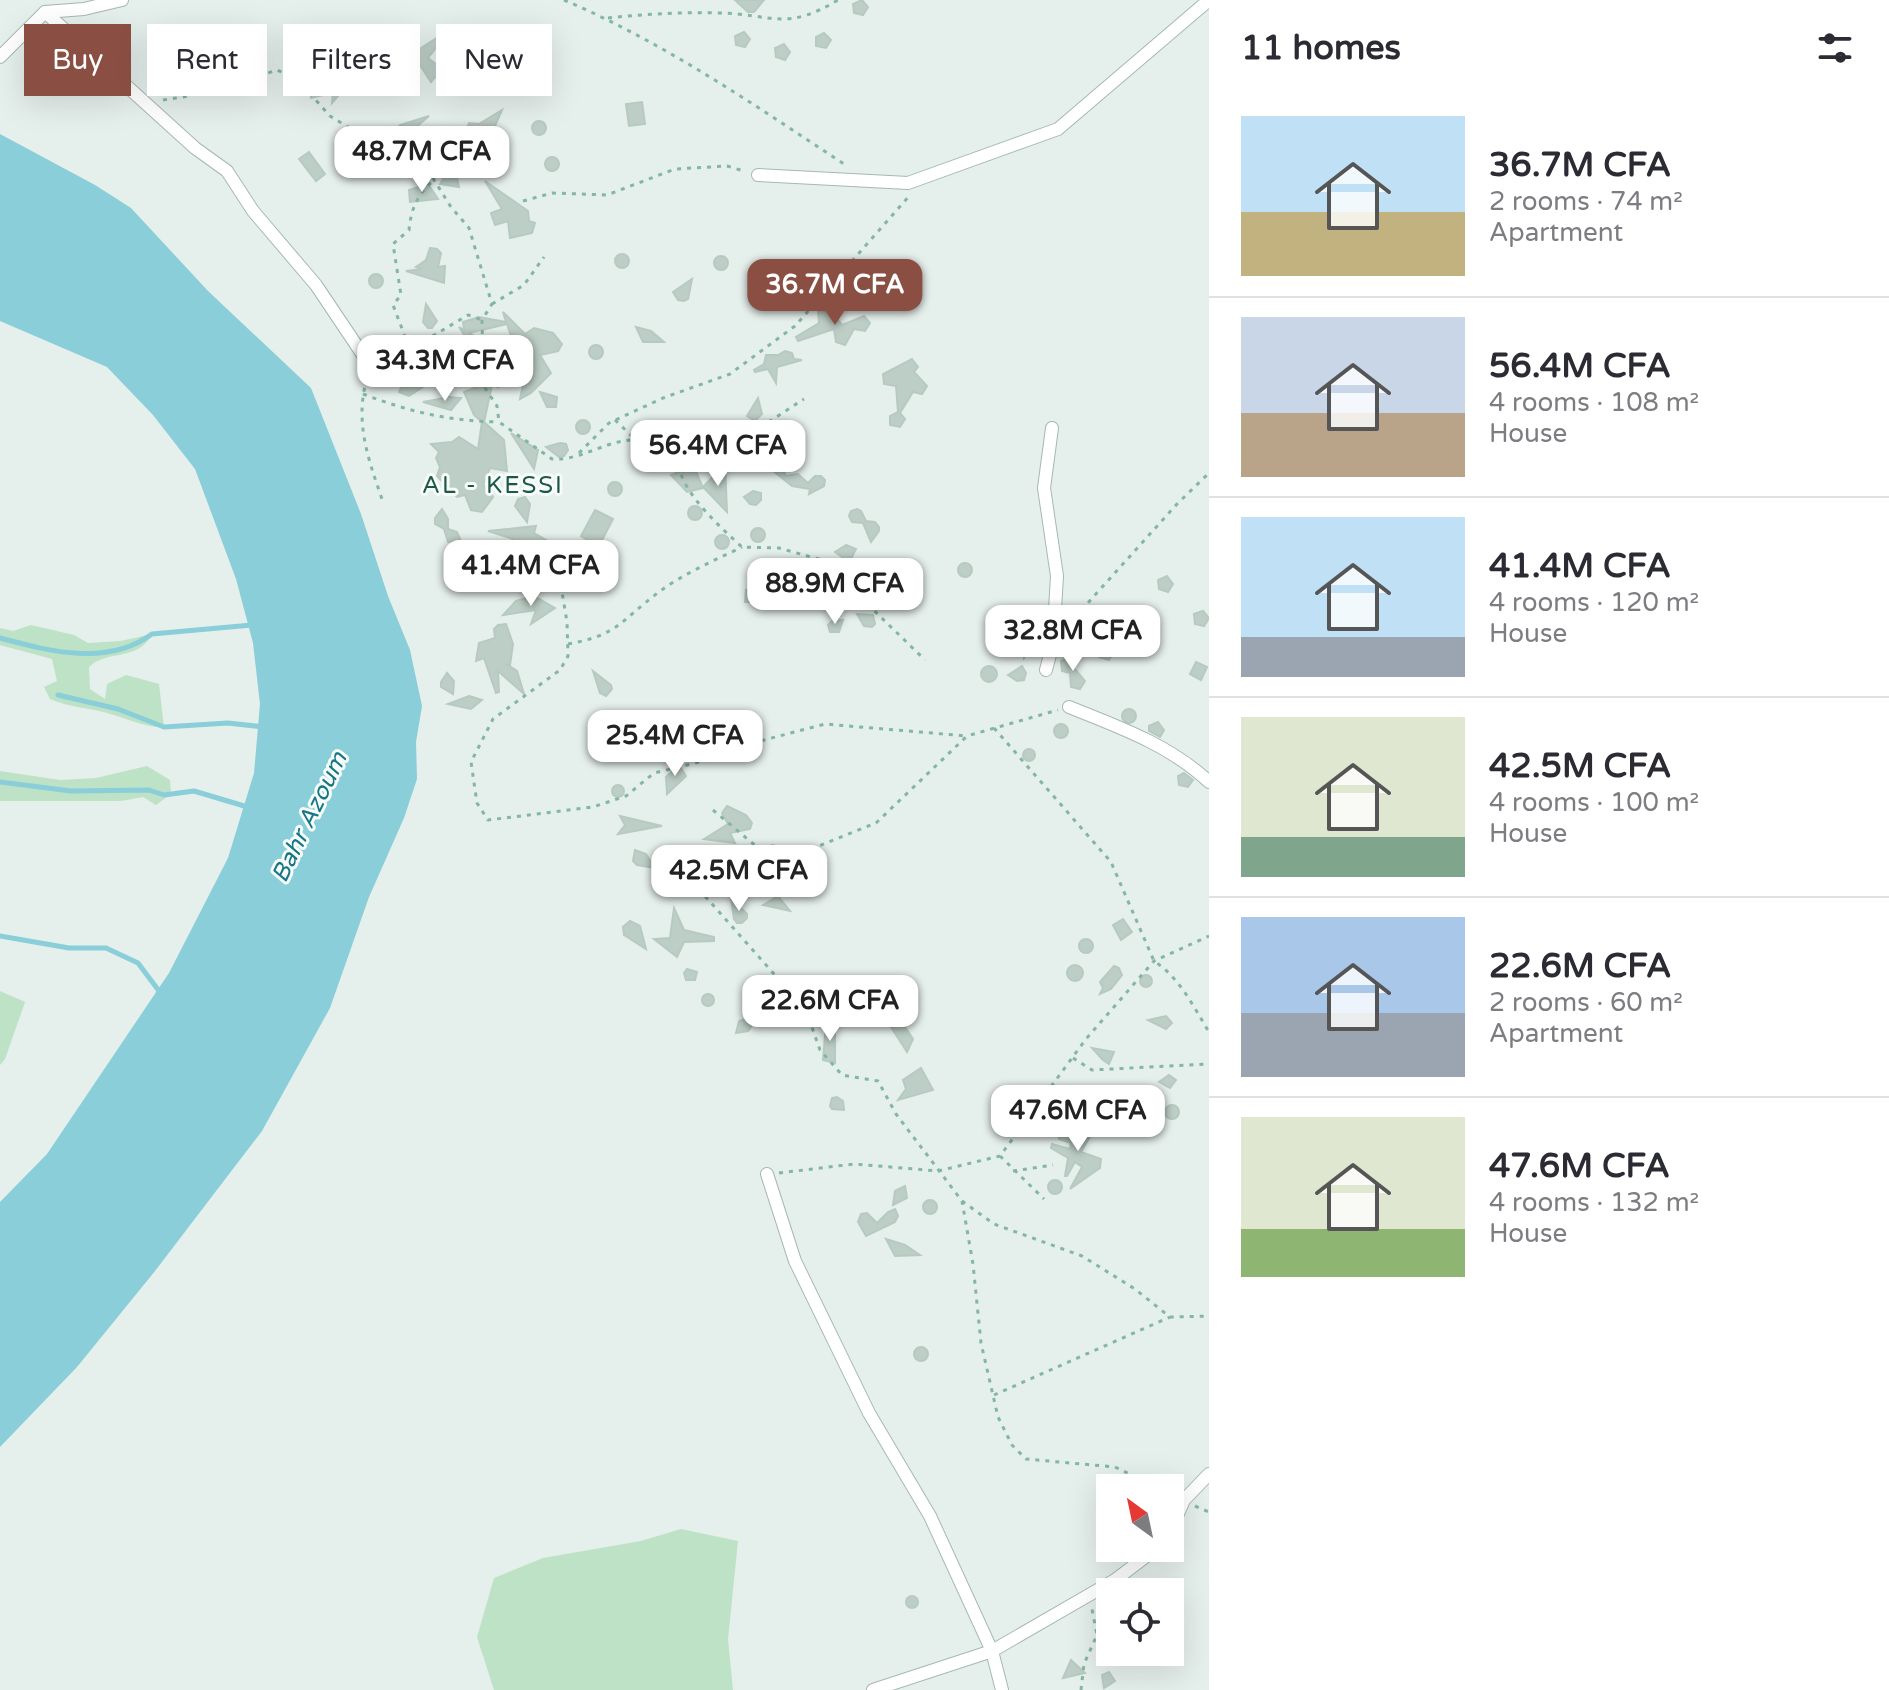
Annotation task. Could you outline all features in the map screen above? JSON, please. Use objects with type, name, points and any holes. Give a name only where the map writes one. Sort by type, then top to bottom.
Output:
[{"type":"street","points":[[0,57],[45,12],[84,9],[122,0]]},
{"type":"street","points":[[758,175],[908,183],[1058,129],[1209,0]]},
{"type":"street","points":[[45,12],[195,148],[232,176],[253,211],[316,285],[371,367]]},
{"type":"street","points":[[1046,670],[1053,643],[1057,576],[1044,488],[1052,428]]},
{"type":"street","points":[[1069,707],[1142,738],[1188,763],[1209,782]]},
{"type":"street","points":[[767,1174],[795,1261],[869,1413],[930,1516],[992,1651],[1002,1690]]},
{"type":"street","points":[[1184,1500],[1209,1474]]},
{"type":"street","points":[[873,1690],[992,1651],[1115,1580],[1139,1562]]},
{"type":"path","points":[[564,0],[608,18],[763,111],[870,181]]},
{"type":"path","points":[[608,18],[667,12],[726,13],[773,20],[801,18],[838,0]]},
{"type":"path","points":[[143,100],[189,96],[201,88],[235,84],[277,70],[297,79],[330,116],[348,127],[405,138],[421,151],[434,180],[469,228],[492,304]]},
{"type":"path","points":[[523,201],[552,193],[607,195],[675,169],[727,166],[758,175]]},
{"type":"path","points":[[576,456],[615,420],[663,398],[730,374],[795,326],[926,177]]},
{"type":"path","points":[[409,347],[393,305],[401,295],[393,244],[409,230],[411,210],[423,190],[434,180]]},
{"type":"path","points":[[499,422],[497,406],[479,379],[483,361],[482,320],[492,304],[524,285],[544,257]]},
{"type":"path","points":[[383,502],[363,443],[363,393],[371,367],[409,347],[419,348],[426,340],[468,315],[482,320]]},
{"type":"path","points":[[363,393],[405,410],[466,422],[499,422],[552,459],[576,456],[621,440],[636,440],[663,450],[678,463],[680,478],[716,524],[742,547]]},
{"type":"path","points":[[678,463],[697,449],[750,432],[804,399]]},
{"type":"path","points":[[615,420],[636,440]]},
{"type":"path","points":[[1053,643],[1177,504],[1209,473]]},
{"type":"path","points":[[568,644],[596,639],[619,626],[660,591],[742,547],[779,548],[822,560],[925,660]]},
{"type":"path","points":[[575,568],[562,592],[568,656],[560,670],[493,719],[471,762],[477,803],[488,820],[593,807],[626,796],[654,773],[825,724],[967,736],[1069,707]]},
{"type":"path","points":[[994,728],[1111,862],[1154,961],[1167,970],[1183,989],[1209,1032]]},
{"type":"path","points":[[713,810],[776,863],[876,823],[967,736]]},
{"type":"path","points":[[672,859],[775,975],[809,1019],[820,1050],[842,1075],[878,1081],[896,1114],[962,1201],[994,1224],[1082,1256],[1135,1289],[1170,1317]]},
{"type":"path","points":[[767,1174],[854,1164],[938,1171],[1000,1156],[1072,1057],[1154,961],[1209,936]]},
{"type":"path","points":[[1072,1057],[1092,1070],[1209,1064]]},
{"type":"path","points":[[1000,1156],[1044,1199]]},
{"type":"path","points":[[1013,1171],[1053,1165]]},
{"type":"path","points":[[962,1201],[973,1264],[981,1343],[998,1417],[1012,1445],[1026,1459],[1115,1467],[1129,1474]]},
{"type":"path","points":[[993,1396],[1170,1317],[1209,1316]]},
{"type":"path","points":[[1081,1690],[1084,1664],[1097,1635],[1090,1593]]},
{"type":"green space","points":[[31,625],[74,635],[88,643],[121,641],[152,634],[139,648],[104,658],[89,667],[90,689],[105,699],[107,684],[126,675],[159,684],[164,727],[50,699],[44,687],[57,681],[52,659],[0,645],[0,628],[13,631]]},
{"type":"green space","points":[[147,766],[170,780],[171,794],[156,805],[143,797],[121,801],[0,801],[0,771],[60,780],[96,778]]},
{"type":"green space","points":[[0,991],[25,1002],[5,1059],[0,1065]]},
{"type":"green space","points":[[681,1529],[738,1541],[728,1639],[733,1690],[494,1690],[477,1637],[494,1578],[543,1558],[641,1541]]},
{"type":"water","name":"Bahr Azoum","points":[[0,134],[131,208],[208,291],[311,388],[410,650],[422,706],[416,742],[417,779],[404,818],[369,897],[330,1008],[262,1131],[77,1367],[0,1447],[0,1202],[47,1154],[169,973],[228,858],[254,773],[260,704],[253,643],[236,579],[195,469],[153,415],[107,367],[0,321]]},
{"type":"building","points":[[735,0],[764,0],[754,12],[748,12]]},
{"type":"building","points":[[862,0],[868,7],[863,15],[854,13],[853,4]]},
{"type":"building","points":[[744,32],[750,39],[745,47],[736,45],[735,36]]},
{"type":"building","points":[[824,33],[831,40],[826,48],[816,46],[816,37]]},
{"type":"building","points":[[436,38],[436,48],[428,58],[436,64],[436,76],[431,82],[420,65],[420,49]]},
{"type":"building","points":[[784,44],[790,52],[785,60],[776,57],[775,48]]},
{"type":"building","points":[[642,102],[645,124],[629,126],[626,104]]},
{"type":"building","points":[[502,110],[488,142],[475,155],[455,150],[460,135],[469,123],[479,124]]},
{"type":"building","points":[[429,116],[386,153],[381,149],[400,125]]},
{"type":"building","points":[[539,121],[546,128],[539,135],[532,128]]},
{"type":"building","points":[[309,152],[325,174],[316,181],[299,159]]},
{"type":"building","points":[[552,157],[559,164],[552,171],[545,164]]},
{"type":"building","points":[[451,167],[457,177],[459,187],[440,184]]},
{"type":"building","points":[[485,181],[528,211],[529,221],[535,223],[532,233],[510,238],[508,221],[495,225],[491,213],[502,209]]},
{"type":"building","points":[[428,184],[438,199],[410,202],[409,190]]},
{"type":"building","points":[[430,248],[441,253],[438,267],[445,266],[444,283],[406,271],[422,269],[416,267],[426,260]]},
{"type":"building","points":[[622,254],[629,261],[622,268],[615,261]]},
{"type":"building","points":[[721,256],[728,263],[721,270],[714,263]]},
{"type":"building","points":[[376,274],[383,281],[376,288],[369,281]]},
{"type":"building","points":[[692,279],[688,299],[678,300],[673,292]]},
{"type":"building","points":[[426,304],[437,321],[432,328],[423,322]]},
{"type":"building","points":[[827,307],[842,325],[864,316],[870,323],[865,331],[854,329],[845,345],[836,342],[834,329],[798,341],[796,337],[819,323],[818,311]]},
{"type":"building","points":[[503,312],[525,334],[534,328],[553,333],[562,344],[558,351],[540,355],[551,373],[531,393],[520,399],[528,360],[520,362],[507,324],[469,333],[515,360],[513,365],[476,353],[459,327],[464,330],[463,322],[479,317],[506,322]]},
{"type":"building","points":[[636,327],[651,331],[664,342],[643,342]]},
{"type":"building","points":[[596,345],[603,352],[596,359],[589,352]]},
{"type":"building","points":[[785,351],[792,353],[794,359],[802,360],[777,367],[776,383],[768,369],[755,372],[764,364],[766,355],[778,355]]},
{"type":"building","points":[[400,354],[407,361],[408,375],[418,374],[434,380],[409,396],[399,392],[407,376],[393,364]]},
{"type":"building","points":[[912,359],[918,367],[914,372],[927,386],[922,394],[913,392],[900,413],[905,419],[900,427],[890,425],[890,416],[898,412],[896,386],[884,384],[883,374]]},
{"type":"building","points":[[459,360],[487,362],[498,387],[492,385],[484,422],[504,440],[507,471],[490,468],[483,485],[493,497],[482,512],[471,510],[465,495],[457,497],[437,476],[440,467],[436,458],[439,452],[431,444],[452,442],[459,437],[478,449],[482,422],[474,415],[464,392],[487,383],[444,366]]},
{"type":"building","points":[[540,392],[557,397],[556,407],[547,407]]},
{"type":"building","points":[[461,398],[451,410],[423,402]]},
{"type":"building","points":[[758,398],[762,414],[755,421],[747,416]]},
{"type":"building","points":[[583,420],[590,427],[583,434],[576,427]]},
{"type":"building","points":[[511,433],[538,450],[534,469]]},
{"type":"building","points":[[725,443],[731,449],[732,460],[723,461],[718,453],[717,448]]},
{"type":"building","points":[[566,444],[568,450],[564,456],[559,457],[546,447]]},
{"type":"building","points":[[650,450],[657,457],[650,464],[643,457]]},
{"type":"building","points":[[779,461],[785,476],[798,474],[808,483],[815,476],[821,476],[825,480],[824,486],[809,494],[810,489],[792,486],[762,462]]},
{"type":"building","points":[[725,464],[727,512],[703,487]]},
{"type":"building","points":[[693,466],[692,472],[695,469],[703,488],[687,492],[671,475]]},
{"type":"building","points":[[615,482],[622,489],[615,496],[608,489]]},
{"type":"building","points":[[753,491],[761,493],[761,500],[756,505],[750,504],[744,497]]},
{"type":"building","points":[[525,497],[530,504],[527,522],[515,506],[518,499]]},
{"type":"building","points":[[695,506],[702,513],[695,520],[688,513]]},
{"type":"building","points":[[442,509],[448,519],[448,529],[457,532],[461,541],[448,542],[444,529],[435,524],[435,518]]},
{"type":"building","points":[[857,509],[866,521],[875,522],[879,527],[871,542],[863,523],[852,522],[849,516],[851,511]]},
{"type":"building","points":[[595,510],[613,519],[599,546],[581,536]]},
{"type":"building","points":[[536,526],[534,533],[546,540],[531,553],[514,547],[513,539],[488,531]]},
{"type":"building","points":[[758,528],[765,535],[758,542],[751,535]]},
{"type":"building","points":[[722,535],[729,542],[722,549],[715,542]]},
{"type":"building","points":[[546,543],[553,551],[516,585],[516,569]]},
{"type":"building","points":[[475,544],[481,553],[491,557],[490,565],[482,566],[478,559],[468,554],[465,547]]},
{"type":"building","points":[[846,545],[856,549],[852,557],[845,559],[835,552]]},
{"type":"building","points":[[965,563],[972,570],[965,577],[958,570]]},
{"type":"building","points":[[1167,576],[1173,584],[1168,592],[1159,589],[1158,580]]},
{"type":"building","points":[[788,580],[800,587],[793,597],[782,591]]},
{"type":"building","points":[[781,586],[757,602],[745,602],[746,590]]},
{"type":"building","points":[[534,596],[555,608],[531,624],[536,610],[503,615],[516,601]]},
{"type":"building","points":[[1203,611],[1209,618],[1204,626],[1195,624],[1194,614]]},
{"type":"building","points":[[1031,613],[1037,620],[1030,631],[1036,638],[1024,658],[1020,618]]},
{"type":"building","points":[[857,614],[873,615],[875,624],[872,627],[864,626]]},
{"type":"building","points":[[843,620],[839,632],[830,632],[828,625],[832,621]]},
{"type":"building","points":[[506,624],[513,644],[508,665],[517,671],[524,694],[498,671],[499,692],[496,693],[484,658],[476,661],[479,643],[495,638],[494,629]]},
{"type":"building","points":[[1107,644],[1114,651],[1109,660],[1099,657],[1099,648]]},
{"type":"building","points":[[1070,657],[1076,665],[1074,668],[1085,681],[1080,689],[1071,687],[1070,673],[1062,671],[1061,661]]},
{"type":"building","points":[[1196,662],[1207,667],[1201,680],[1190,674]]},
{"type":"building","points":[[986,666],[992,666],[997,674],[995,680],[986,682],[981,677],[981,671]]},
{"type":"building","points":[[1022,666],[1026,673],[1024,680],[1017,681],[1008,675]]},
{"type":"building","points":[[593,671],[611,685],[612,689],[606,696],[600,693]]},
{"type":"building","points":[[447,673],[454,681],[453,694],[441,687]]},
{"type":"building","points":[[469,696],[482,700],[471,709],[448,704]]},
{"type":"building","points":[[1129,709],[1136,716],[1129,723],[1122,716]]},
{"type":"building","points":[[600,715],[624,726],[622,746]]},
{"type":"building","points":[[1158,722],[1164,730],[1160,737],[1149,731],[1149,726]]},
{"type":"building","points":[[1061,724],[1068,731],[1061,738],[1054,731]]},
{"type":"building","points":[[643,743],[649,745],[649,757],[643,759],[637,757],[635,751],[637,745]]},
{"type":"building","points":[[1024,750],[1034,750],[1034,760],[1024,760]]},
{"type":"building","points":[[679,765],[686,776],[667,794],[666,777]]},
{"type":"building","points":[[1184,773],[1193,780],[1188,787],[1179,785],[1178,776]]},
{"type":"building","points":[[618,785],[624,791],[618,797],[612,791]]},
{"type":"building","points":[[727,806],[746,815],[752,823],[750,829],[730,833],[735,843],[704,839],[728,824],[722,813]]},
{"type":"building","points":[[620,816],[662,826],[618,834],[625,825]]},
{"type":"building","points":[[772,845],[780,847],[780,856],[766,856],[768,852],[745,872],[764,889],[718,894],[707,869],[737,868],[730,858],[769,850]]},
{"type":"building","points":[[635,850],[646,854],[655,868],[637,865],[633,861]]},
{"type":"building","points":[[778,896],[790,911],[763,905]]},
{"type":"building","points":[[731,898],[747,914],[742,923],[734,919]]},
{"type":"building","points":[[674,908],[684,930],[714,937],[714,941],[684,942],[677,957],[654,939],[670,938]]},
{"type":"building","points":[[1123,919],[1132,932],[1121,940],[1113,925]]},
{"type":"building","points":[[630,921],[640,926],[646,949],[624,935],[623,927]]},
{"type":"building","points":[[1086,939],[1093,946],[1086,953],[1079,946]]},
{"type":"building","points":[[1075,965],[1081,967],[1081,979],[1075,981],[1069,979],[1067,973],[1069,967]]},
{"type":"building","points":[[1114,966],[1119,968],[1122,975],[1111,989],[1100,994],[1103,988],[1100,982]]},
{"type":"building","points":[[687,969],[697,972],[695,980],[686,980],[684,973]]},
{"type":"building","points":[[1146,975],[1152,981],[1146,987],[1140,981]]},
{"type":"building","points":[[708,994],[714,1000],[708,1006],[702,1000]]},
{"type":"building","points":[[891,1003],[908,1015],[905,1027],[913,1039],[907,1052],[880,1010],[885,1007],[894,1016]]},
{"type":"building","points":[[1166,1016],[1172,1023],[1166,1029],[1148,1020]]},
{"type":"building","points":[[748,1018],[751,1027],[748,1031],[736,1033],[739,1021]]},
{"type":"building","points":[[826,1023],[835,1024],[835,1063],[823,1060]]},
{"type":"building","points":[[1092,1048],[1114,1052],[1109,1064],[1103,1060]]},
{"type":"building","points":[[921,1068],[933,1090],[898,1100],[906,1089],[903,1080]]},
{"type":"building","points":[[1169,1075],[1176,1080],[1170,1088],[1159,1082]]},
{"type":"building","points":[[832,1098],[843,1101],[844,1110],[830,1106]]},
{"type":"building","points":[[1172,1105],[1179,1112],[1172,1119],[1165,1112]]},
{"type":"building","points":[[1098,1123],[1081,1152],[1101,1159],[1100,1168],[1070,1189],[1082,1167],[1075,1162],[1065,1176],[1068,1158],[1051,1148],[1052,1144],[1070,1149],[1071,1143],[1059,1139],[1058,1130],[1066,1127],[1077,1136]]},
{"type":"building","points":[[1055,1180],[1062,1187],[1055,1194],[1048,1187]]},
{"type":"building","points":[[905,1186],[907,1198],[893,1205],[895,1191]]},
{"type":"building","points":[[930,1200],[937,1207],[930,1214],[923,1207]]},
{"type":"building","points":[[895,1209],[898,1216],[895,1222],[866,1236],[858,1222],[861,1214],[867,1213],[877,1223]]},
{"type":"building","points":[[886,1239],[905,1245],[920,1255],[895,1256]]},
{"type":"building","points":[[921,1347],[928,1354],[921,1361],[914,1354]]},
{"type":"building","points":[[912,1596],[918,1602],[912,1608],[906,1602]]},
{"type":"building","points":[[1071,1660],[1085,1673],[1063,1678]]},
{"type":"building","points":[[1109,1672],[1115,1681],[1104,1688],[1102,1675]]},
{"type":"waterway","points":[[0,638],[38,648],[97,653],[135,644],[152,634],[252,625]]},
{"type":"waterway","points":[[58,695],[118,709],[164,727],[228,723],[264,727]]},
{"type":"waterway","points":[[0,782],[71,791],[149,790],[164,795],[194,791],[251,808]]},
{"type":"waterway","points":[[0,936],[69,948],[106,948],[138,963],[162,995]]},
{"type":"district","name":"AL - KESSI","points":[[493,485]]}]
